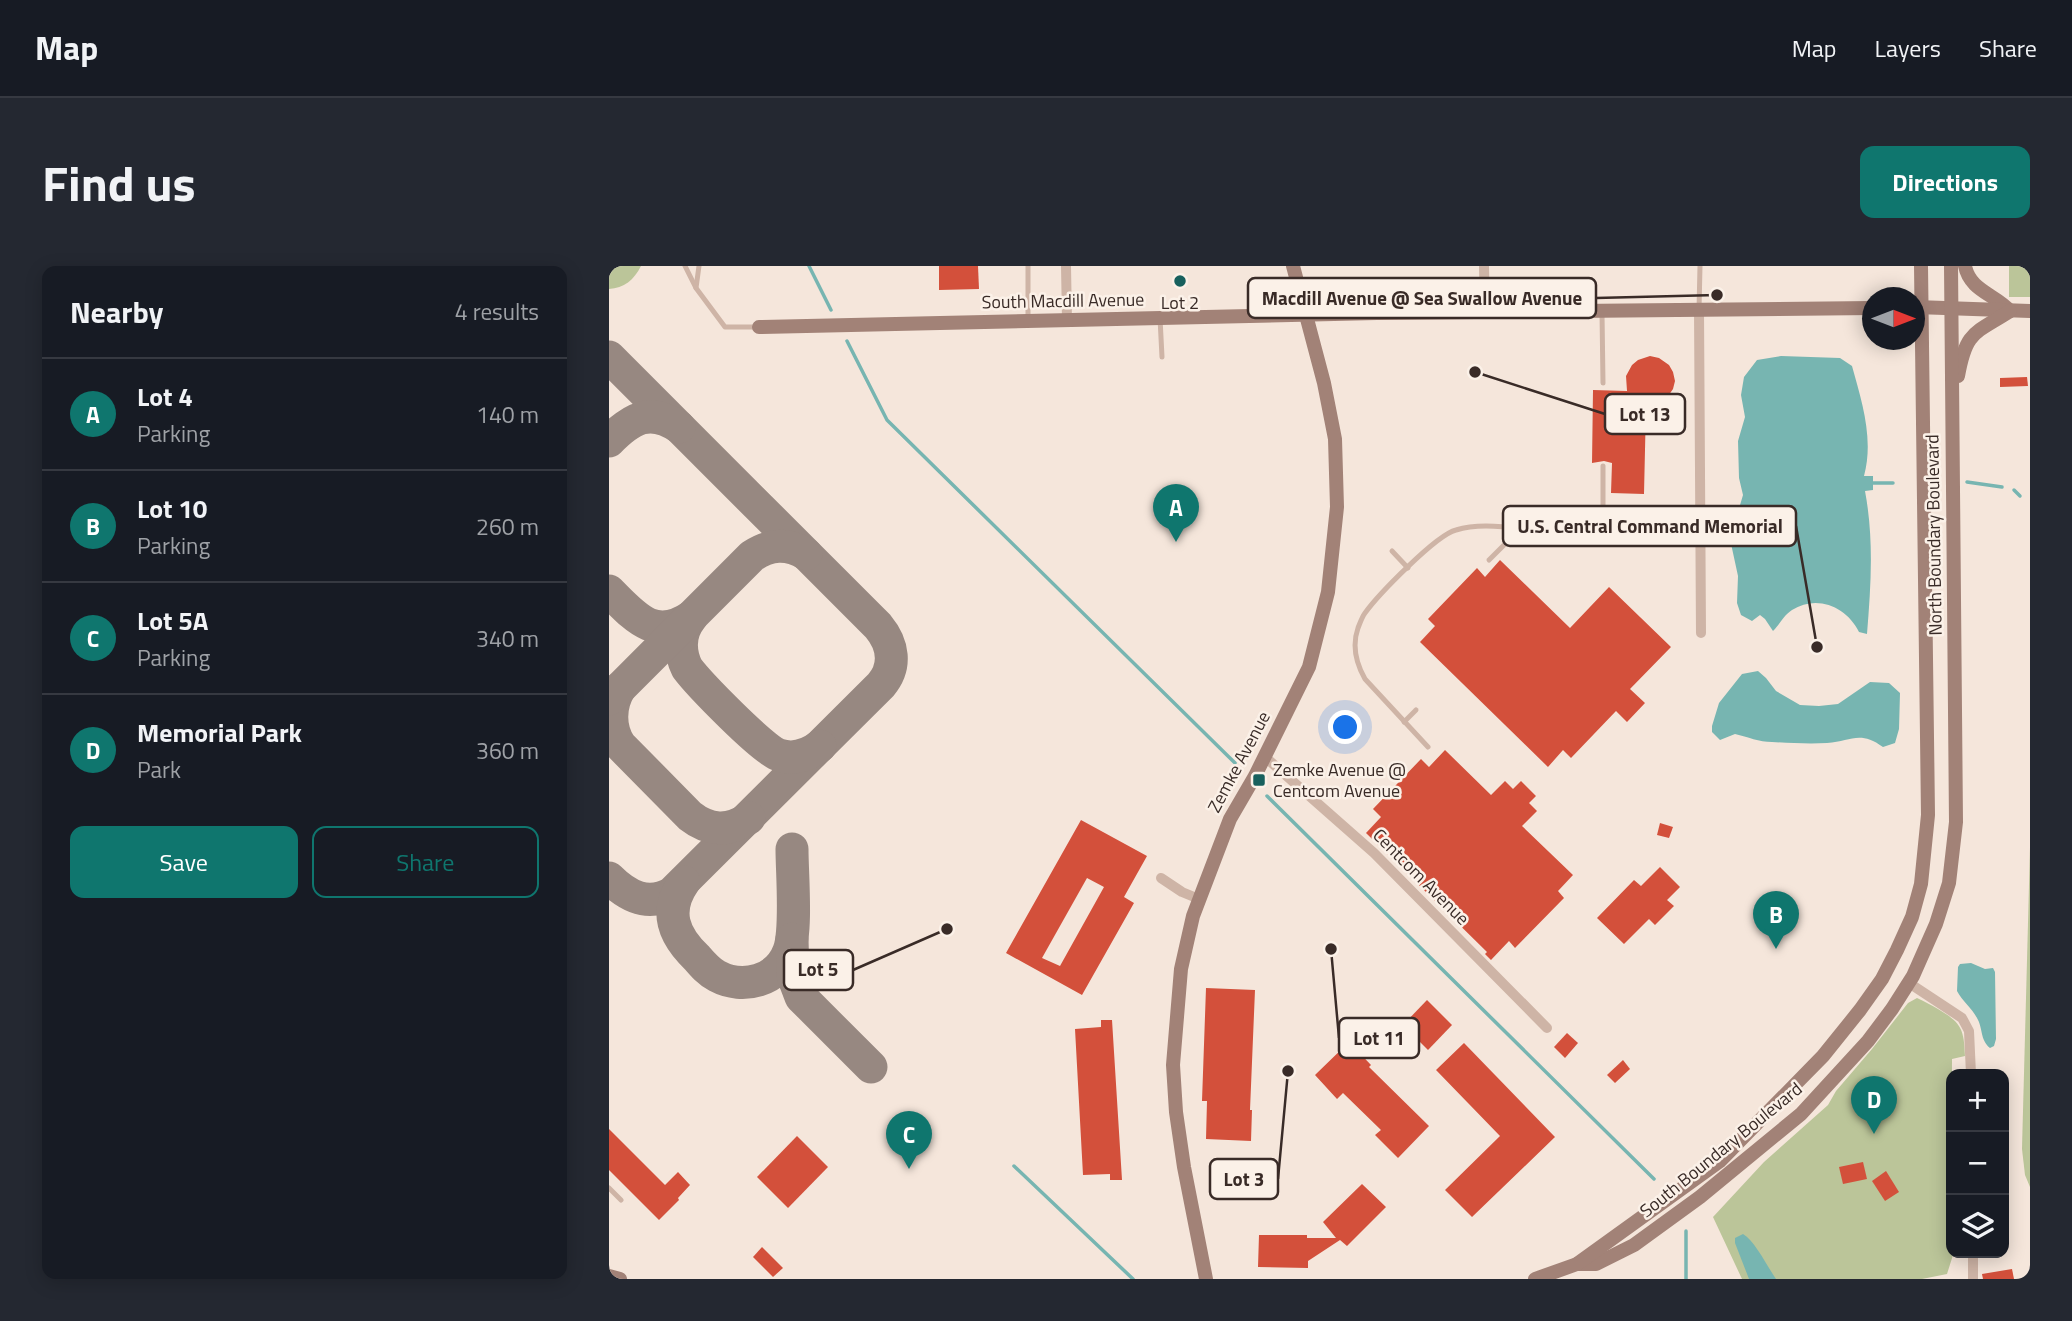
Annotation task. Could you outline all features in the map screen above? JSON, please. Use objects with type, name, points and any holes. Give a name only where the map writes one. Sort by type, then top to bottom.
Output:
[{"type":"main road","name":"Zemke Avenue","points":[[1206,1279],[1176,1112],[1174,1033],[1181,970],[1199,899],[1230,819],[1309,667],[1328,592],[1337,507],[1335,439],[1308,315],[1293,266]]},
{"type":"main road","name":"North Boundary Boulevard","points":[[1920,287],[1921,266]]},
{"type":"main road","name":"North Boundary Boulevard","points":[[1951,266],[1956,804]]},
{"type":"main road","points":[[1965,266],[1966,275],[1983,293],[2000,299],[2010,311]]},
{"type":"main road","points":[[1925,307],[2029,312]]},
{"type":"main road","name":"South Macdill Avenue","points":[[759,327],[1485,311],[1862,308]]},
{"type":"main road","points":[[1952,408],[1963,351],[1972,335],[2010,311]]},
{"type":"main road","name":"North Boundary Boulevard","points":[[1920,350],[1928,782]]},
{"type":"main road","name":"South Boundary Boulevard","points":[[1535,1279],[1577,1264],[1720,1161],[1823,1056],[1860,1010],[1887,969],[1912,917],[1921,884],[1926,846],[1928,782]]},
{"type":"main road","name":"South Boundary Boulevard","points":[[1577,1264],[1596,1264],[1634,1245],[1700,1197],[1801,1114],[1868,1041],[1909,983],[1933,933],[1949,883],[1954,854],[1956,804]]},
{"type":"main road","points":[[609,1276],[620,1279]]},
{"type":"street","points":[[1066,266],[1067,320]]},
{"type":"street","points":[[1484,266],[1485,311]]},
{"type":"street","points":[[1699,310],[1701,633]]},
{"type":"street","name":"Centcom Avenue","points":[[1265,756],[1374,853],[1547,1028]]},
{"type":"street","points":[[1161,878],[1199,899]]},
{"type":"street","points":[[1909,983],[1962,1018],[1969,1031],[1971,1069]]},
{"type":"street","points":[[1973,1258],[1973,1279]]},
{"type":"lane","points":[[685,266],[696,288],[725,327],[759,327]]},
{"type":"lane","points":[[696,288],[699,266]]},
{"type":"lane","points":[[1028,266],[1028,321]]},
{"type":"lane","points":[[1699,310],[1700,266]]},
{"type":"lane","points":[[1602,310],[1603,383]]},
{"type":"lane","points":[[1160,318],[1162,357]]},
{"type":"lane","points":[[1603,466],[1603,525]]},
{"type":"lane","points":[[1428,747],[1365,679],[1356,659],[1355,646],[1357,631],[1366,612],[1436,541],[1455,530],[1506,527],[1700,526]]},
{"type":"lane","points":[[1489,560],[1520,529]]},
{"type":"lane","points":[[1392,551],[1408,568]]},
{"type":"lane","points":[[1404,722],[1416,709]]},
{"type":"lane","points":[[609,1188],[621,1200]]},
{"type":"green space","points":[[609,266],[641,266],[628,282],[609,289]]},
{"type":"green space","points":[[2009,266],[2030,266],[2030,297],[2009,297]]},
{"type":"green space","points":[[2030,847],[2030,1187],[2025,1175],[2022,1149]]},
{"type":"green space","points":[[1917,998],[1938,1009],[1957,1023],[1964,1040],[1965,1056],[1952,1059],[1952,1069],[1946,1069],[1946,1258],[1952,1258],[1947,1274],[1922,1279],[1742,1279],[1713,1217],[1764,1162],[1828,1105],[1836,1091],[1908,1003]]},
{"type":"water","points":[[1781,356],[1840,358],[1852,366],[1867,434],[1864,476],[1873,476],[1873,490],[1865,491],[1871,544],[1867,634],[1859,632],[1854,623],[1839,610],[1821,603],[1802,605],[1792,610],[1773,631],[1760,615],[1752,621],[1741,615],[1737,603],[1738,576],[1730,539],[1743,495],[1739,478],[1738,441],[1745,417],[1741,395],[1744,377],[1757,360]]},
{"type":"water","points":[[1758,671],[1776,691],[1800,705],[1838,704],[1870,682],[1889,683],[1900,693],[1899,729],[1895,743],[1883,747],[1862,738],[1827,743],[1767,742],[1735,734],[1720,740],[1712,732],[1719,703],[1742,674]]},
{"type":"water","points":[[1971,963],[1985,969],[1993,968],[1995,972],[1996,1039],[1994,1046],[1990,1048],[1975,1014],[1957,991],[1958,967],[1960,964]]},
{"type":"water","points":[[1743,1234],[1756,1248],[1776,1279],[1749,1279],[1735,1243],[1735,1238]]},
{"type":"building","points":[[939,266],[978,266],[979,289],[939,290]]},
{"type":"building","points":[[1650,356],[1669,365],[1675,381],[1666,399],[1659,404],[1646,406],[1644,494],[1611,493],[1612,463],[1592,463],[1593,390],[1627,391],[1626,376],[1632,365]]},
{"type":"building","points":[[2027,377],[2028,386],[2000,387],[2000,378]]},
{"type":"building","points":[[1500,560],[1570,628],[1609,587],[1671,647],[1630,689],[1645,703],[1627,722],[1616,711],[1571,758],[1563,750],[1548,767],[1420,642],[1435,626],[1428,619],[1477,568],[1485,577]]},
{"type":"building","points":[[1445,750],[1491,795],[1505,781],[1513,789],[1521,781],[1536,796],[1529,803],[1537,811],[1522,826],[1573,875],[1558,891],[1564,898],[1515,948],[1509,941],[1491,960],[1485,954],[1487,952],[1366,833],[1381,817],[1373,809],[1421,759],[1429,767]]},
{"type":"building","points":[[1081,820],[1147,856],[1124,897],[1134,903],[1082,995],[1006,953]],"holes":[[[1087,878],[1104,887],[1060,966],[1042,958]]]},
{"type":"building","points":[[1660,823],[1673,827],[1669,838],[1657,835]]},
{"type":"building","points":[[1660,867],[1680,887],[1667,900],[1674,906],[1655,925],[1649,919],[1624,944],[1597,918],[1634,880],[1641,886]]},
{"type":"building","points":[[1206,988],[1255,990],[1251,1141],[1206,1139],[1207,1101],[1202,1101]]},
{"type":"building","points":[[1427,1000],[1452,1025],[1428,1050],[1403,1025]]},
{"type":"building","points":[[1101,1020],[1112,1020],[1122,1180],[1110,1180],[1110,1174],[1083,1175],[1075,1029],[1101,1027]]},
{"type":"building","points":[[1567,1033],[1578,1043],[1565,1058],[1554,1047]]},
{"type":"building","points":[[1349,1042],[1371,1065],[1369,1067],[1429,1126],[1398,1158],[1375,1135],[1381,1130],[1343,1093],[1337,1099],[1315,1075]]},
{"type":"building","points":[[1464,1043],[1555,1137],[1472,1217],[1445,1190],[1500,1136],[1436,1070]]},
{"type":"building","points":[[1623,1060],[1630,1069],[1615,1083],[1607,1075]]},
{"type":"building","points":[[609,1129],[665,1185],[678,1172],[690,1185],[659,1220],[609,1170]]},
{"type":"building","points":[[797,1136],[828,1167],[788,1208],[757,1177]]},
{"type":"building","points":[[1863,1162],[1867,1179],[1843,1184],[1839,1167]]},
{"type":"building","points":[[1886,1171],[1899,1192],[1885,1201],[1872,1181]]},
{"type":"building","points":[[1362,1184],[1386,1207],[1347,1246],[1340,1240],[1308,1261],[1308,1268],[1258,1267],[1259,1235],[1336,1238],[1323,1222]]},
{"type":"building","points":[[762,1247],[783,1268],[773,1277],[753,1257]]},
{"type":"building","points":[[2012,1269],[2014,1279],[1983,1279],[1982,1274]]},
{"type":"waterway","points":[[809,266],[831,310]]},
{"type":"waterway","points":[[847,341],[887,420],[1235,763]]},
{"type":"waterway","points":[[1967,482],[2002,487]]},
{"type":"waterway","points":[[1873,483],[1893,483]]},
{"type":"waterway","points":[[2014,490],[2020,496]]},
{"type":"waterway","points":[[1267,796],[1654,1179]]},
{"type":"waterway","points":[[1014,1166],[1133,1279]]},
{"type":"waterway","points":[[1686,1231],[1686,1279]]},
{"type":"taxiway","points":[[609,357],[878,626],[887,640],[891,655],[889,670],[881,685],[672,893],[655,899],[638,898],[609,878]]},
{"type":"taxiway","points":[[609,441],[641,418],[659,418],[679,427]]},
{"type":"taxiway","points":[[609,699],[752,556],[779,546],[806,554]]},
{"type":"taxiway","points":[[609,591],[645,623],[666,627],[691,617]]},
{"type":"taxiway","points":[[691,618],[681,642],[687,668],[731,716],[779,755],[801,756],[820,746]]},
{"type":"taxiway","points":[[620,688],[612,709],[616,738],[690,816],[704,825],[719,828],[734,826],[749,818]]},
{"type":"taxiway","points":[[684,882],[674,903],[673,913],[682,940],[706,968],[717,976],[738,982],[759,980],[777,970],[789,951],[793,916],[792,849]]},
{"type":"taxiway","points":[[792,939],[793,976],[801,997],[871,1067]]},
{"type":"place","name":"Lot 2","points":[[1180,281]]},
{"type":"place","name":"Macdill Avenue @ Sea Swallow Avenue","points":[[1717,295]]},
{"type":"place","name":"Lot 13","points":[[1475,372]]},
{"type":"place","name":"Lot 4","points":[[1176,542]]},
{"type":"place","name":"U.S. Central Command Memorial","points":[[1817,647]]},
{"type":"place","name":"Zemke Avenue @ Centcom Avenue","points":[[1259,780]]},
{"type":"place","name":"Lot 5","points":[[947,929]]},
{"type":"place","name":"Lot 11","points":[[1331,949]]},
{"type":"place","name":"Lot 10","points":[[1776,949]]},
{"type":"place","name":"Lot 3","points":[[1288,1071]]},
{"type":"place","name":"Memorial Park","points":[[1874,1134]]},
{"type":"place","name":"Lot 5A","points":[[909,1169]]}]
